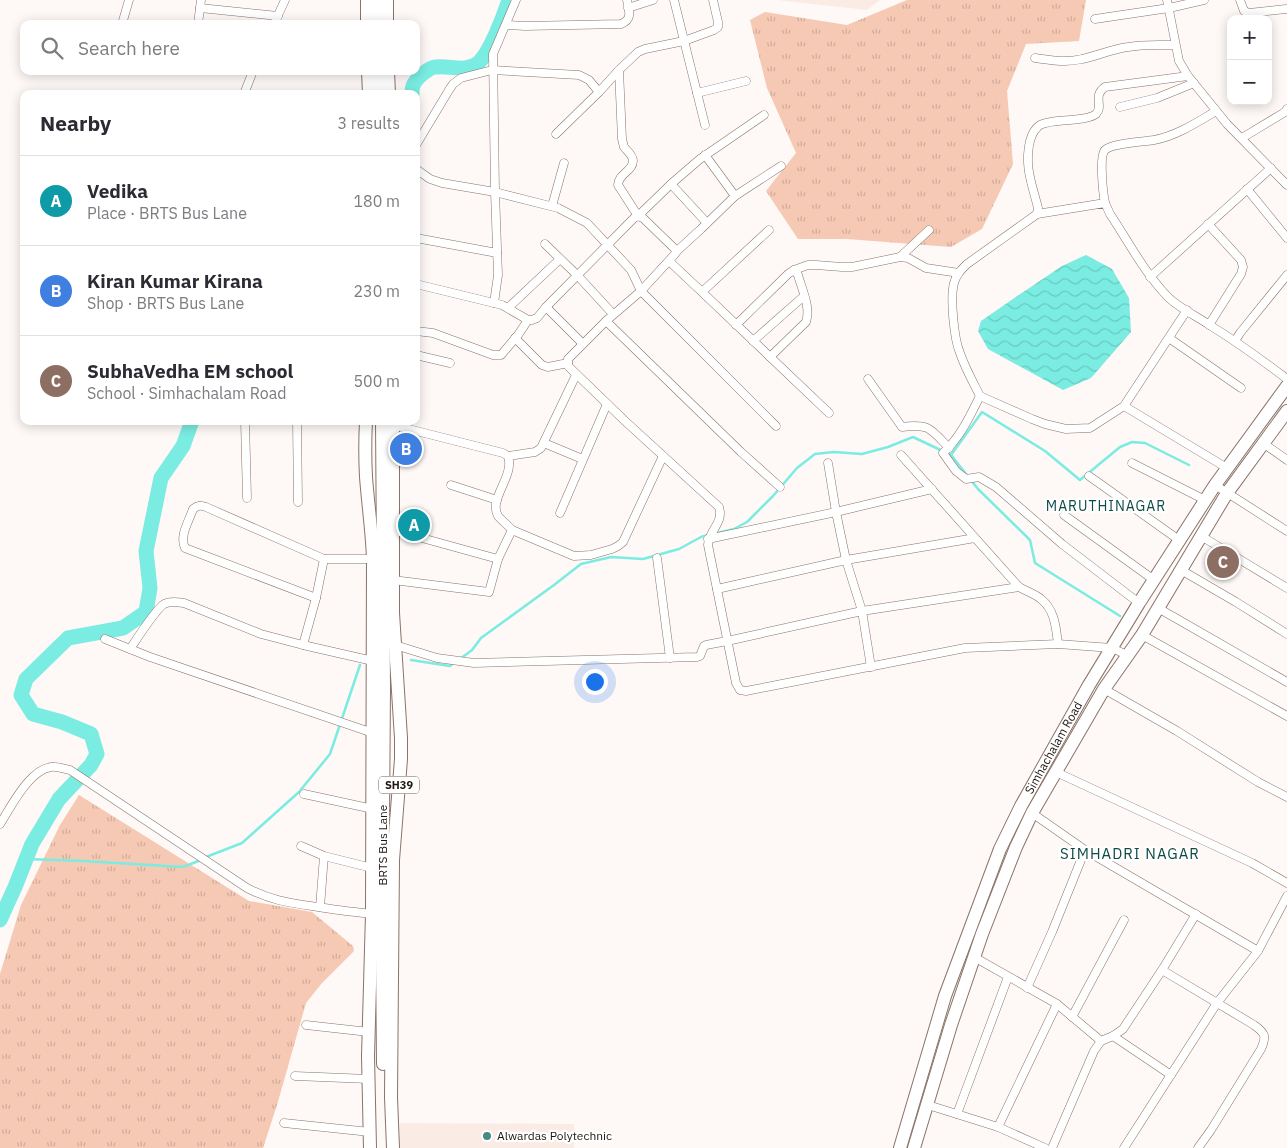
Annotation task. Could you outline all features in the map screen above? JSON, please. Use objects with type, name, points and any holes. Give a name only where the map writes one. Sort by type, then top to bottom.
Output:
[{"type":"main road","points":[[367,0],[367,20]]},
{"type":"main road","points":[[376,0],[376,20]]},
{"type":"main road","points":[[387,0],[387,20]]},
{"type":"main road","points":[[368,75],[369,90]]},
{"type":"main road","points":[[378,75],[378,90]]},
{"type":"main road","points":[[388,75],[389,90]]},
{"type":"main road","name":"Simhachalam Road","points":[[900,1148],[945,996],[1000,849],[1020,806],[1089,684],[1179,540],[1215,485],[1287,386]]},
{"type":"main road","points":[[914,1148],[951,1025],[974,957],[1016,847],[1032,813],[1104,689],[1142,635],[1227,493],[1287,411]]},
{"type":"main road","name":"SH39","points":[[366,425],[366,477],[374,559],[372,914],[369,1032],[370,1148]]},
{"type":"main road","name":"SH39","points":[[389,425],[393,530],[393,614],[401,752],[393,860],[391,1097],[393,1148]]},
{"type":"main road","name":"BRTS Bus Lane","points":[[384,1148],[382,943],[389,425]]},
{"type":"main road","points":[[1020,806],[1032,813]]},
{"type":"main road","points":[[913,1101],[928,1105]]},
{"type":"street","points":[[123,20],[129,0]]},
{"type":"street","points":[[198,20],[200,4],[276,20],[285,0]]},
{"type":"street","points":[[494,303],[498,275],[493,54],[516,0]]},
{"type":"street","points":[[506,25],[621,24],[629,18],[628,4],[654,0]]},
{"type":"street","points":[[674,0],[705,125]]},
{"type":"street","points":[[556,134],[638,52],[684,41],[718,27],[713,0]]},
{"type":"street","points":[[1167,0],[1179,61],[1188,76],[1216,111],[1287,185]]},
{"type":"street","points":[[1095,19],[1169,8],[1204,0]]},
{"type":"street","points":[[1240,0],[1244,11],[1249,12],[1287,10],[1284,0]]},
{"type":"street","points":[[1035,58],[1073,61],[1125,47],[1175,46]]},
{"type":"street","points":[[420,138],[449,90],[461,78],[492,70],[579,75],[589,80],[599,92]]},
{"type":"street","points":[[619,70],[622,138],[624,146],[633,158],[633,163],[620,178],[618,185],[638,216],[643,218],[677,250]]},
{"type":"street","points":[[246,90],[252,75]]},
{"type":"street","points":[[1037,214],[1038,208],[1028,168],[1027,156],[1032,133],[1036,128],[1046,123],[1089,117],[1096,114],[1099,109],[1098,96],[1100,90],[1105,87],[1188,76]]},
{"type":"street","points":[[697,93],[746,81]]},
{"type":"street","points":[[1120,107],[1150,101],[1194,83]]},
{"type":"street","points":[[1216,111],[1173,135],[1155,140],[1112,146],[1105,149],[1102,156],[1102,190],[1105,203],[1150,277],[1175,304],[1235,341],[1287,379]]},
{"type":"street","points":[[1242,138],[1286,111]]},
{"type":"street","points":[[420,285],[494,303],[508,308],[528,320],[537,318],[634,218],[671,184],[706,154],[764,115]]},
{"type":"street","points":[[706,154],[735,196]]},
{"type":"street","points":[[552,206],[564,164]]},
{"type":"street","points":[[781,166],[735,196],[677,250],[641,291],[582,343],[568,359],[568,366],[576,375],[719,507],[721,514],[709,538],[708,545],[736,683],[740,690],[746,691],[965,648],[1058,644],[1112,648],[1127,655]]},
{"type":"street","points":[[1150,277],[1271,168]]},
{"type":"street","points":[[420,172],[430,179],[442,183],[495,192],[552,206],[587,223],[631,270],[641,291],[776,426]]},
{"type":"street","points":[[671,184],[707,223]]},
{"type":"street","points":[[1247,189],[1287,238]]},
{"type":"street","points":[[1105,203],[1037,214],[967,264],[959,272],[954,283],[953,300],[959,352],[980,396],[1050,425],[1066,428],[1090,428],[1124,406],[1187,310]]},
{"type":"street","points":[[1208,224],[1241,260],[1243,267],[1241,274],[1209,325]]},
{"type":"street","points":[[702,292],[769,230]]},
{"type":"street","points":[[900,257],[929,230]]},
{"type":"street","points":[[420,239],[497,253]]},
{"type":"street","points":[[544,244],[614,314]]},
{"type":"street","points":[[736,325],[788,274],[808,265],[842,267],[900,257],[908,258],[926,268],[959,272]]},
{"type":"street","points":[[508,308],[560,259]]},
{"type":"street","points":[[669,261],[829,413]]},
{"type":"street","points":[[770,357],[806,322],[808,316],[808,309],[798,275],[794,270]]},
{"type":"street","points":[[1235,341],[1287,275]]},
{"type":"street","points":[[753,341],[804,296]]},
{"type":"street","points":[[546,307],[582,343]]},
{"type":"street","points":[[420,331],[433,333],[493,356],[500,355],[528,320]]},
{"type":"street","points":[[606,321],[741,452],[780,487]]},
{"type":"street","points":[[515,338],[542,365],[548,367],[568,363]]},
{"type":"street","points":[[1169,338],[1241,388]]},
{"type":"street","points":[[420,356],[450,363]]},
{"type":"street","points":[[397,425],[503,453],[508,456],[535,452],[544,443],[576,375]]},
{"type":"street","points":[[868,379],[902,427],[922,425],[931,429],[946,450],[956,471],[966,479],[979,478],[996,487],[1062,544],[1139,603]]},
{"type":"street","points":[[946,450],[967,420],[980,396]]},
{"type":"street","points":[[560,513],[607,404]]},
{"type":"street","points":[[1124,406],[1227,468]]},
{"type":"street","points":[[245,425],[247,498]]},
{"type":"street","points":[[297,425],[298,502]]},
{"type":"street","points":[[544,443],[580,458]]},
{"type":"street","points":[[1263,443],[1287,460]]},
{"type":"street","points":[[901,455],[1019,587],[1040,598],[1050,608],[1058,644]]},
{"type":"street","points":[[508,456],[510,462],[509,472],[497,500],[496,508],[499,516],[512,530],[574,556],[591,555],[612,549],[623,542],[663,456]]},
{"type":"street","points":[[828,463],[846,560],[862,611],[871,667]]},
{"type":"street","points":[[1132,463],[1205,500]]},
{"type":"street","points":[[1089,476],[1179,540]]},
{"type":"street","points":[[451,485],[497,500]]},
{"type":"street","points":[[1215,485],[1287,531]]},
{"type":"street","points":[[709,538],[836,512],[932,489]]},
{"type":"street","points":[[316,598],[185,548],[182,538],[193,509],[201,506],[324,559],[374,559]]},
{"type":"street","points":[[1064,515],[1154,580]]},
{"type":"street","points":[[393,530],[498,559]]},
{"type":"street","points":[[393,580],[489,592],[498,559],[512,530]]},
{"type":"street","points":[[1201,536],[1287,588]]},
{"type":"street","points":[[717,589],[846,560],[975,538]]},
{"type":"street","points":[[656,558],[670,658]]},
{"type":"street","points":[[303,645],[324,559]]},
{"type":"street","points":[[1181,570],[1287,634]]},
{"type":"street","points":[[395,645],[437,658],[474,663],[697,657],[700,656],[706,645],[862,611],[1019,587]]},
{"type":"street","points":[[130,649],[164,603],[174,602],[184,603],[261,634],[373,661]]},
{"type":"street","points":[[1158,608],[1287,682]]},
{"type":"street","points":[[1142,635],[1287,716]]},
{"type":"street","points":[[105,639],[150,657],[373,733]]},
{"type":"street","points":[[1104,689],[1258,782],[1287,797]]},
{"type":"street","points":[[0,824],[35,774],[51,766],[70,770],[247,888],[280,901],[372,914]]},
{"type":"street","points":[[1056,772],[1252,863],[1287,884]]},
{"type":"street","points":[[304,794],[373,809]]},
{"type":"street","points":[[1032,813],[1085,850],[1258,950]]},
{"type":"street","points":[[301,846],[324,856],[372,868]]},
{"type":"street","points":[[1027,988],[1085,850]]},
{"type":"street","points":[[320,907],[324,856]]},
{"type":"street","points":[[1124,1148],[1217,1003],[1258,950],[1287,896]]},
{"type":"street","points":[[1052,1148],[1094,1051],[1101,1041],[1113,1036],[1122,1029],[1162,970],[1196,914]]},
{"type":"street","points":[[1072,1017],[1124,920]]},
{"type":"street","points":[[974,957],[1057,1004],[1101,1041]]},
{"type":"street","points":[[1162,970],[1262,1031],[1265,1036],[1261,1049],[1198,1148]]},
{"type":"street","points":[[956,1114],[1008,977]]},
{"type":"street","points":[[998,1128],[1057,1004]]},
{"type":"street","points":[[306,1025],[369,1032]]},
{"type":"street","points":[[1113,1036],[1171,1075]]},
{"type":"street","points":[[295,1076],[369,1079]]},
{"type":"street","points":[[928,1105],[998,1128],[1045,1148]]},
{"type":"street","points":[[284,1123],[370,1132]]},
{"type":"shaded area","points":[[777,0],[880,0],[867,10]]},
{"type":"shaded area","points":[[1222,552],[1232,558],[1224,572],[1214,566]]},
{"type":"shaded area","name":"Alwardas Polytechnic","points":[[400,1123],[574,1124],[574,1148],[399,1148]]},
{"type":"green space","points":[[907,0],[1086,0],[1079,41],[1026,44],[1007,91],[1013,164],[982,229],[951,247],[847,239],[798,239],[766,191],[796,153],[767,88],[750,20],[765,12],[847,25]]},
{"type":"green space","points":[[79,795],[249,901],[312,912],[353,946],[354,951],[322,983],[306,1003],[263,1148],[0,1148],[0,974],[21,905],[60,825]]},
{"type":"water","points":[[1086,255],[1112,269],[1129,298],[1131,332],[1091,378],[1063,390],[988,349],[978,331],[981,321],[1062,266]]},
{"type":"waterway","points":[[413,90],[416,80],[430,69],[441,67],[468,68],[478,63],[492,43],[509,0]]},
{"type":"waterway","points":[[713,534],[734,529],[747,522],[797,468],[815,454],[834,452],[862,454],[888,447],[913,437],[951,455],[982,412],[1045,451],[1080,480],[1120,447],[1132,442],[1145,443],[1189,465]]},
{"type":"waterway","points":[[0,920],[32,844],[59,799],[91,765],[97,754],[91,734],[62,722],[33,714],[21,695],[26,679],[68,638],[123,628],[146,612],[150,588],[146,551],[161,478],[183,446],[191,425]]},
{"type":"waterway","points":[[951,455],[978,489],[1030,540],[1035,563],[1120,616]]},
{"type":"waterway","points":[[460,659],[472,650],[481,638],[581,564],[611,557],[643,559],[679,549],[708,535]]},
{"type":"waterway","points":[[411,660],[450,666],[453,663]]},
{"type":"waterway","points":[[206,857],[242,843],[299,792],[330,754],[360,665]]},
{"type":"waterway","points":[[26,859],[183,867],[201,860]]},
{"type":"place","name":"Kiran Kumar Kirana","points":[[406,449]]},
{"type":"place","name":"Vedika","points":[[414,525]]},
{"type":"place","name":"SubhaVedha EM school","points":[[1223,562]]},
{"type":"place","name":"Alwardas Polytechnic","points":[[487,1136]]},
{"type":"district","name":"MARUTHINAGAR","points":[[1106,506]]},
{"type":"district","name":"SIMHADRI NAGAR","points":[[1130,854]]}]
